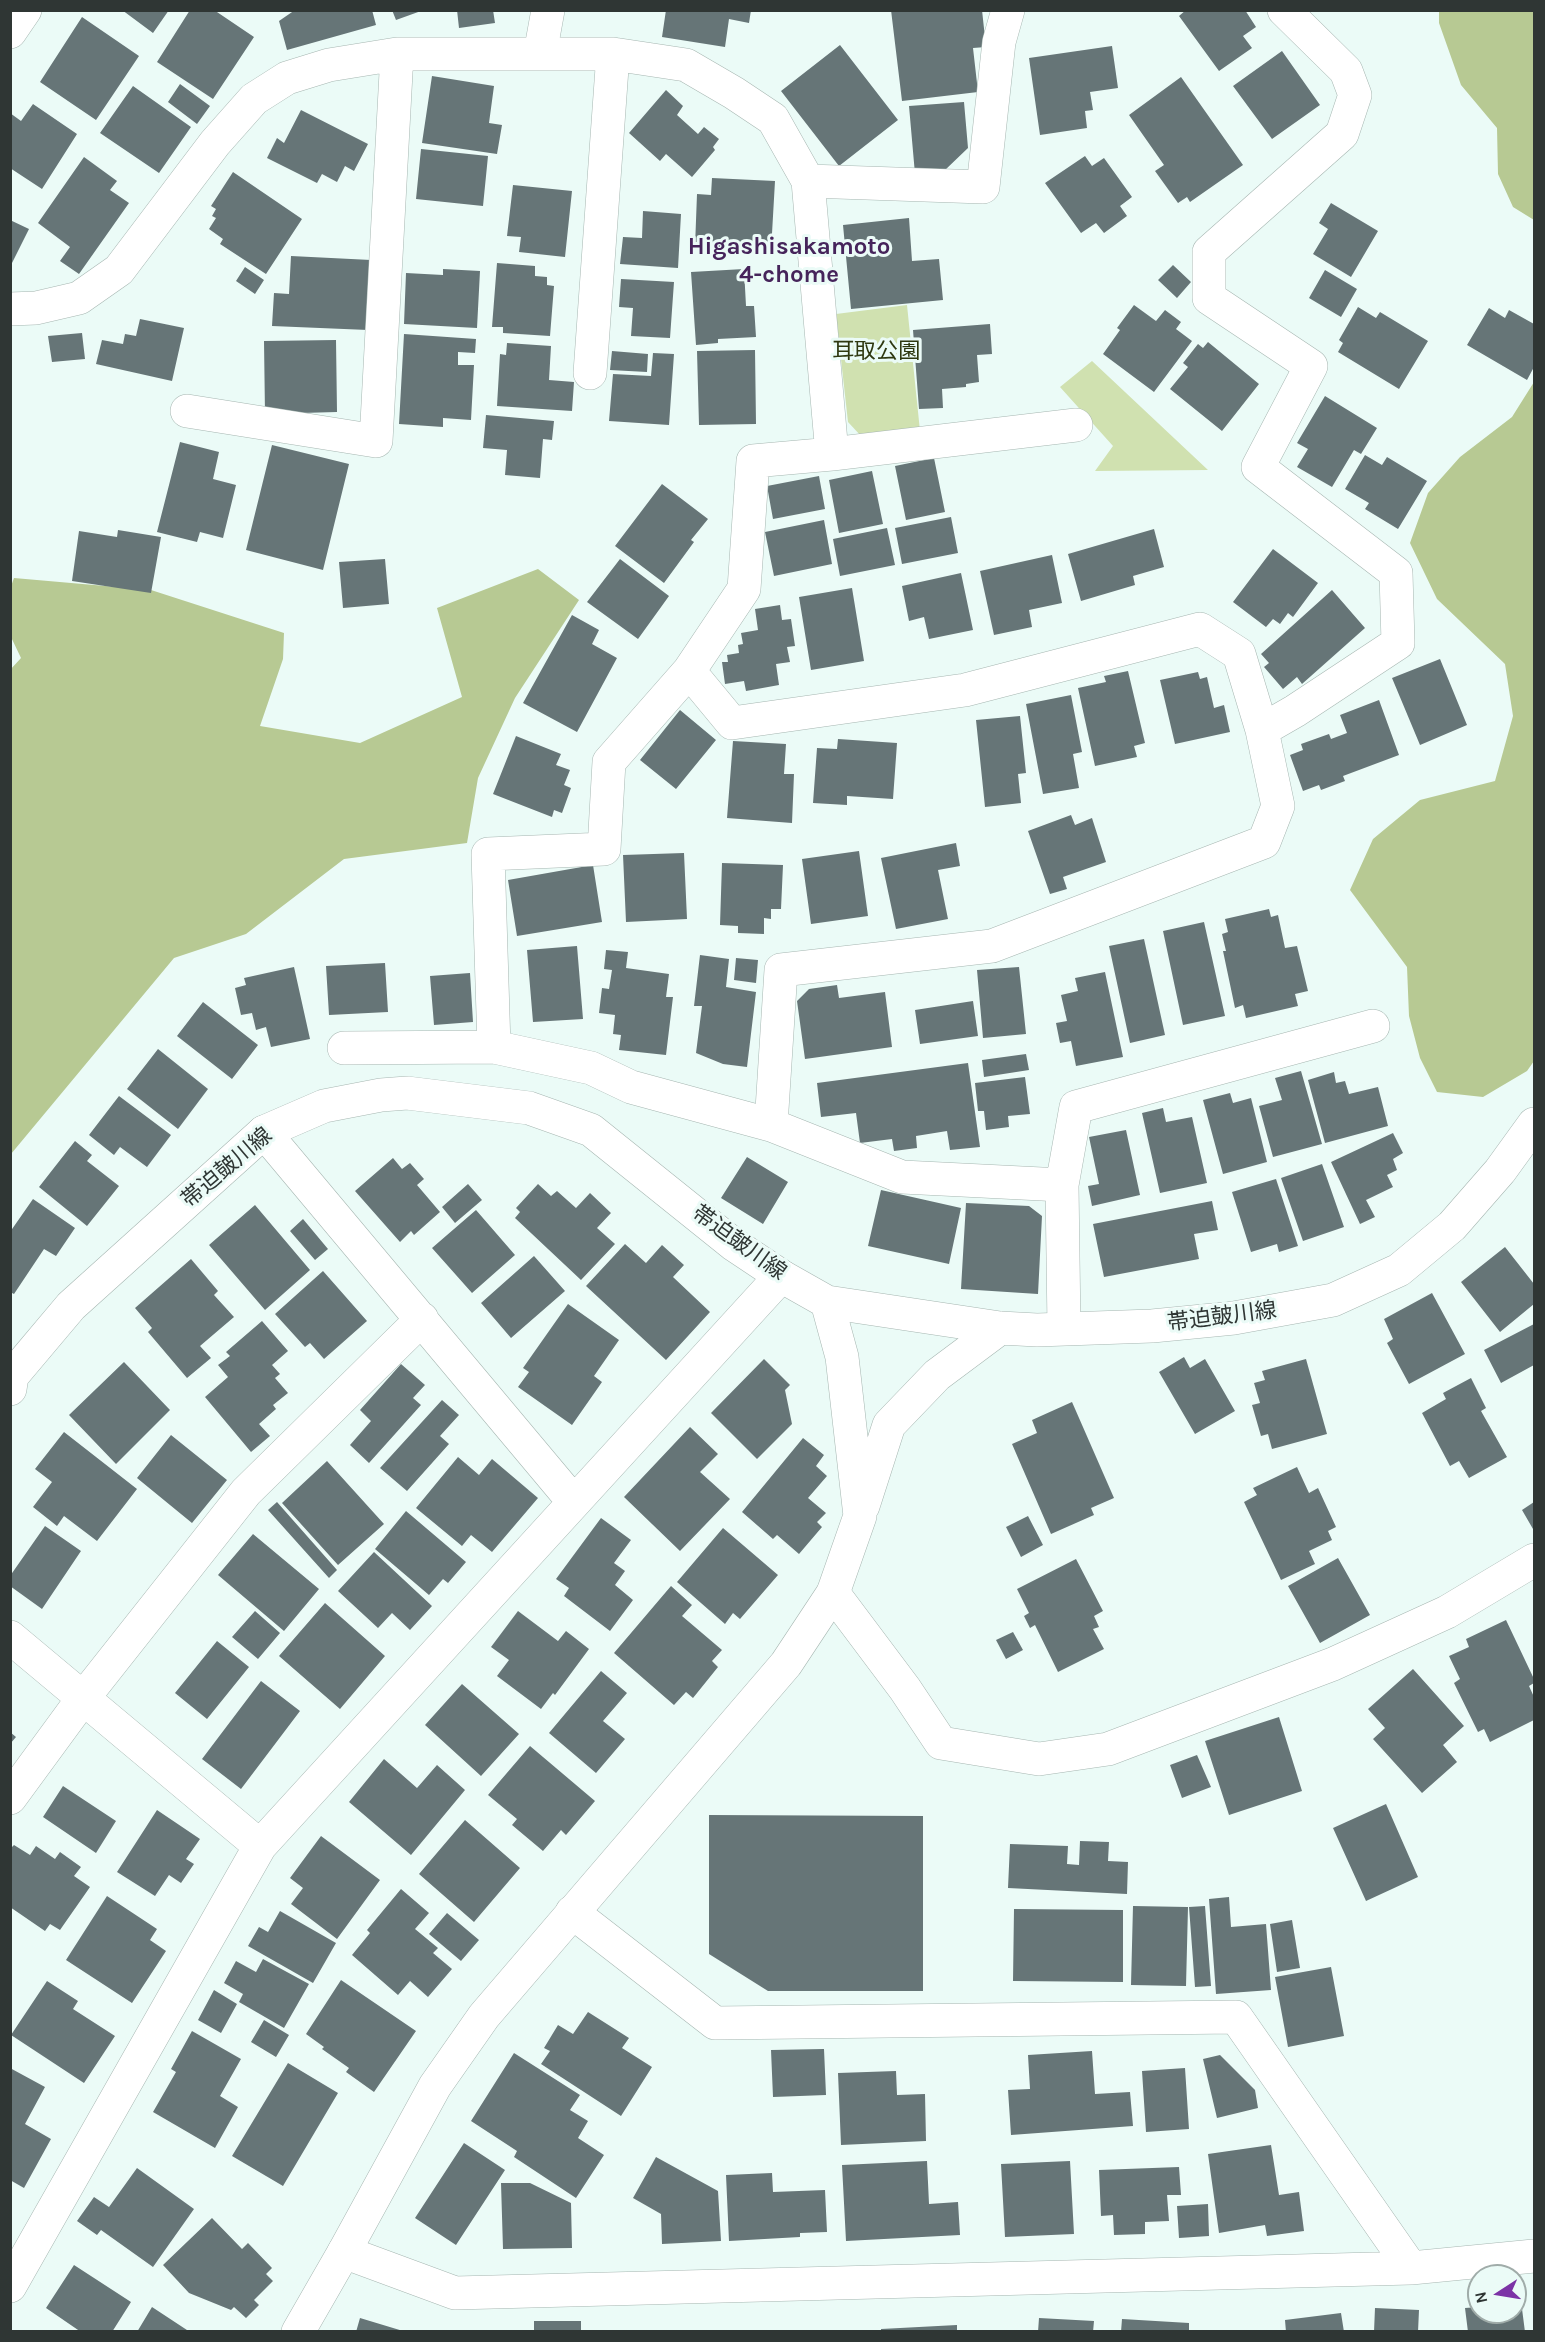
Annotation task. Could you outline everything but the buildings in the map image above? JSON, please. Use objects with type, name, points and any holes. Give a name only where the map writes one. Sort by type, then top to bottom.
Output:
[{"type":"street","points":[[10,32],[25,10]]},
{"type":"street","points":[[540,54],[548,10]]},
{"type":"street","points":[[808,182],[983,186],[999,42],[1008,10]]},
{"type":"street","points":[[1262,730],[1398,643],[1396,573],[1258,467],[1311,366],[1209,298],[1209,252],[1342,134],[1355,95],[1347,71],[1284,10]]},
{"type":"street","points":[[187,411],[376,441],[397,54]]},
{"type":"street","points":[[10,309],[36,308],[79,298],[119,270],[215,143],[254,99],[287,78],[329,65],[397,54],[614,54],[686,65],[735,93],[773,119],[808,182],[832,454]]},
{"type":"street","points":[[590,373],[614,54]]},
{"type":"street","points":[[494,1047],[488,854],[604,849],[609,762],[689,671],[744,589],[753,461],[1076,426]]},
{"type":"street","points":[[689,671],[732,723],[965,690],[1200,629],[1239,654],[1262,730],[1278,806],[1264,842],[992,946],[781,970],[771,1125]]},
{"type":"street","points":[[1064,1328],[1062,1185],[1076,1107],[1373,1026]]},
{"type":"street","points":[[344,1048],[494,1047],[591,1068],[631,1087],[771,1125],[902,1177],[1062,1185]]},
{"type":"street","name":"帯迫皷川線","points":[[11,1380],[71,1306],[264,1132],[324,1106],[381,1095],[407,1093],[529,1108],[591,1130],[733,1244],[781,1276],[827,1302],[1000,1328],[1152,1326],[1234,1318],[1333,1300],[1399,1270],[1452,1226],[1500,1171],[1534,1124]]},
{"type":"street","points":[[264,1132],[573,1501]]},
{"type":"street","points":[[10,2286],[260,1846],[781,1276]]},
{"type":"street","points":[[827,1302],[842,1357],[860,1516]]},
{"type":"street","points":[[10,1798],[84,1697],[246,1492],[422,1319]]},
{"type":"street","points":[[298,2331],[435,2086],[484,2016],[786,1664],[833,1593],[889,1425],[937,1375],[1000,1328]]},
{"type":"street","points":[[833,1593],[905,1689],[941,1743],[1039,1759],[1108,1749],[1333,1664],[1447,1612],[1534,1560]]},
{"type":"street","points":[[10,1637],[260,1846]]},
{"type":"street","points":[[572,1912],[715,2023],[1236,2017],[1412,2268]]},
{"type":"street","points":[[344,2252],[455,2293],[1412,2268],[1534,2256]]},
{"type":"green space","points":[[1439,11],[1534,11],[1534,220],[1513,207],[1498,174],[1497,128],[1461,85],[1439,23]]},
{"type":"green space","name":"耳取公園","points":[[907,305],[920,431],[861,436],[848,422],[836,314]]},
{"type":"green space","points":[[1092,361],[1208,470],[1095,471],[1113,446],[1060,387]]},
{"type":"green space","points":[[1534,382],[1534,1061],[1527,1071],[1483,1097],[1437,1092],[1420,1058],[1409,1016],[1407,967],[1350,890],[1373,839],[1420,800],[1495,781],[1513,716],[1505,664],[1437,599],[1410,543],[1428,493],[1460,457],[1512,417]]},
{"type":"green space","points":[[538,569],[579,600],[515,698],[478,778],[467,843],[344,859],[246,934],[174,958],[11,1154],[10,670],[21,658],[11,637],[10,589],[14,578],[151,590],[284,633],[283,659],[260,726],[360,743],[462,697],[437,608]]},
{"type":"district","name":"Higashisakamoto 4-chome","points":[[789,261]]}]
